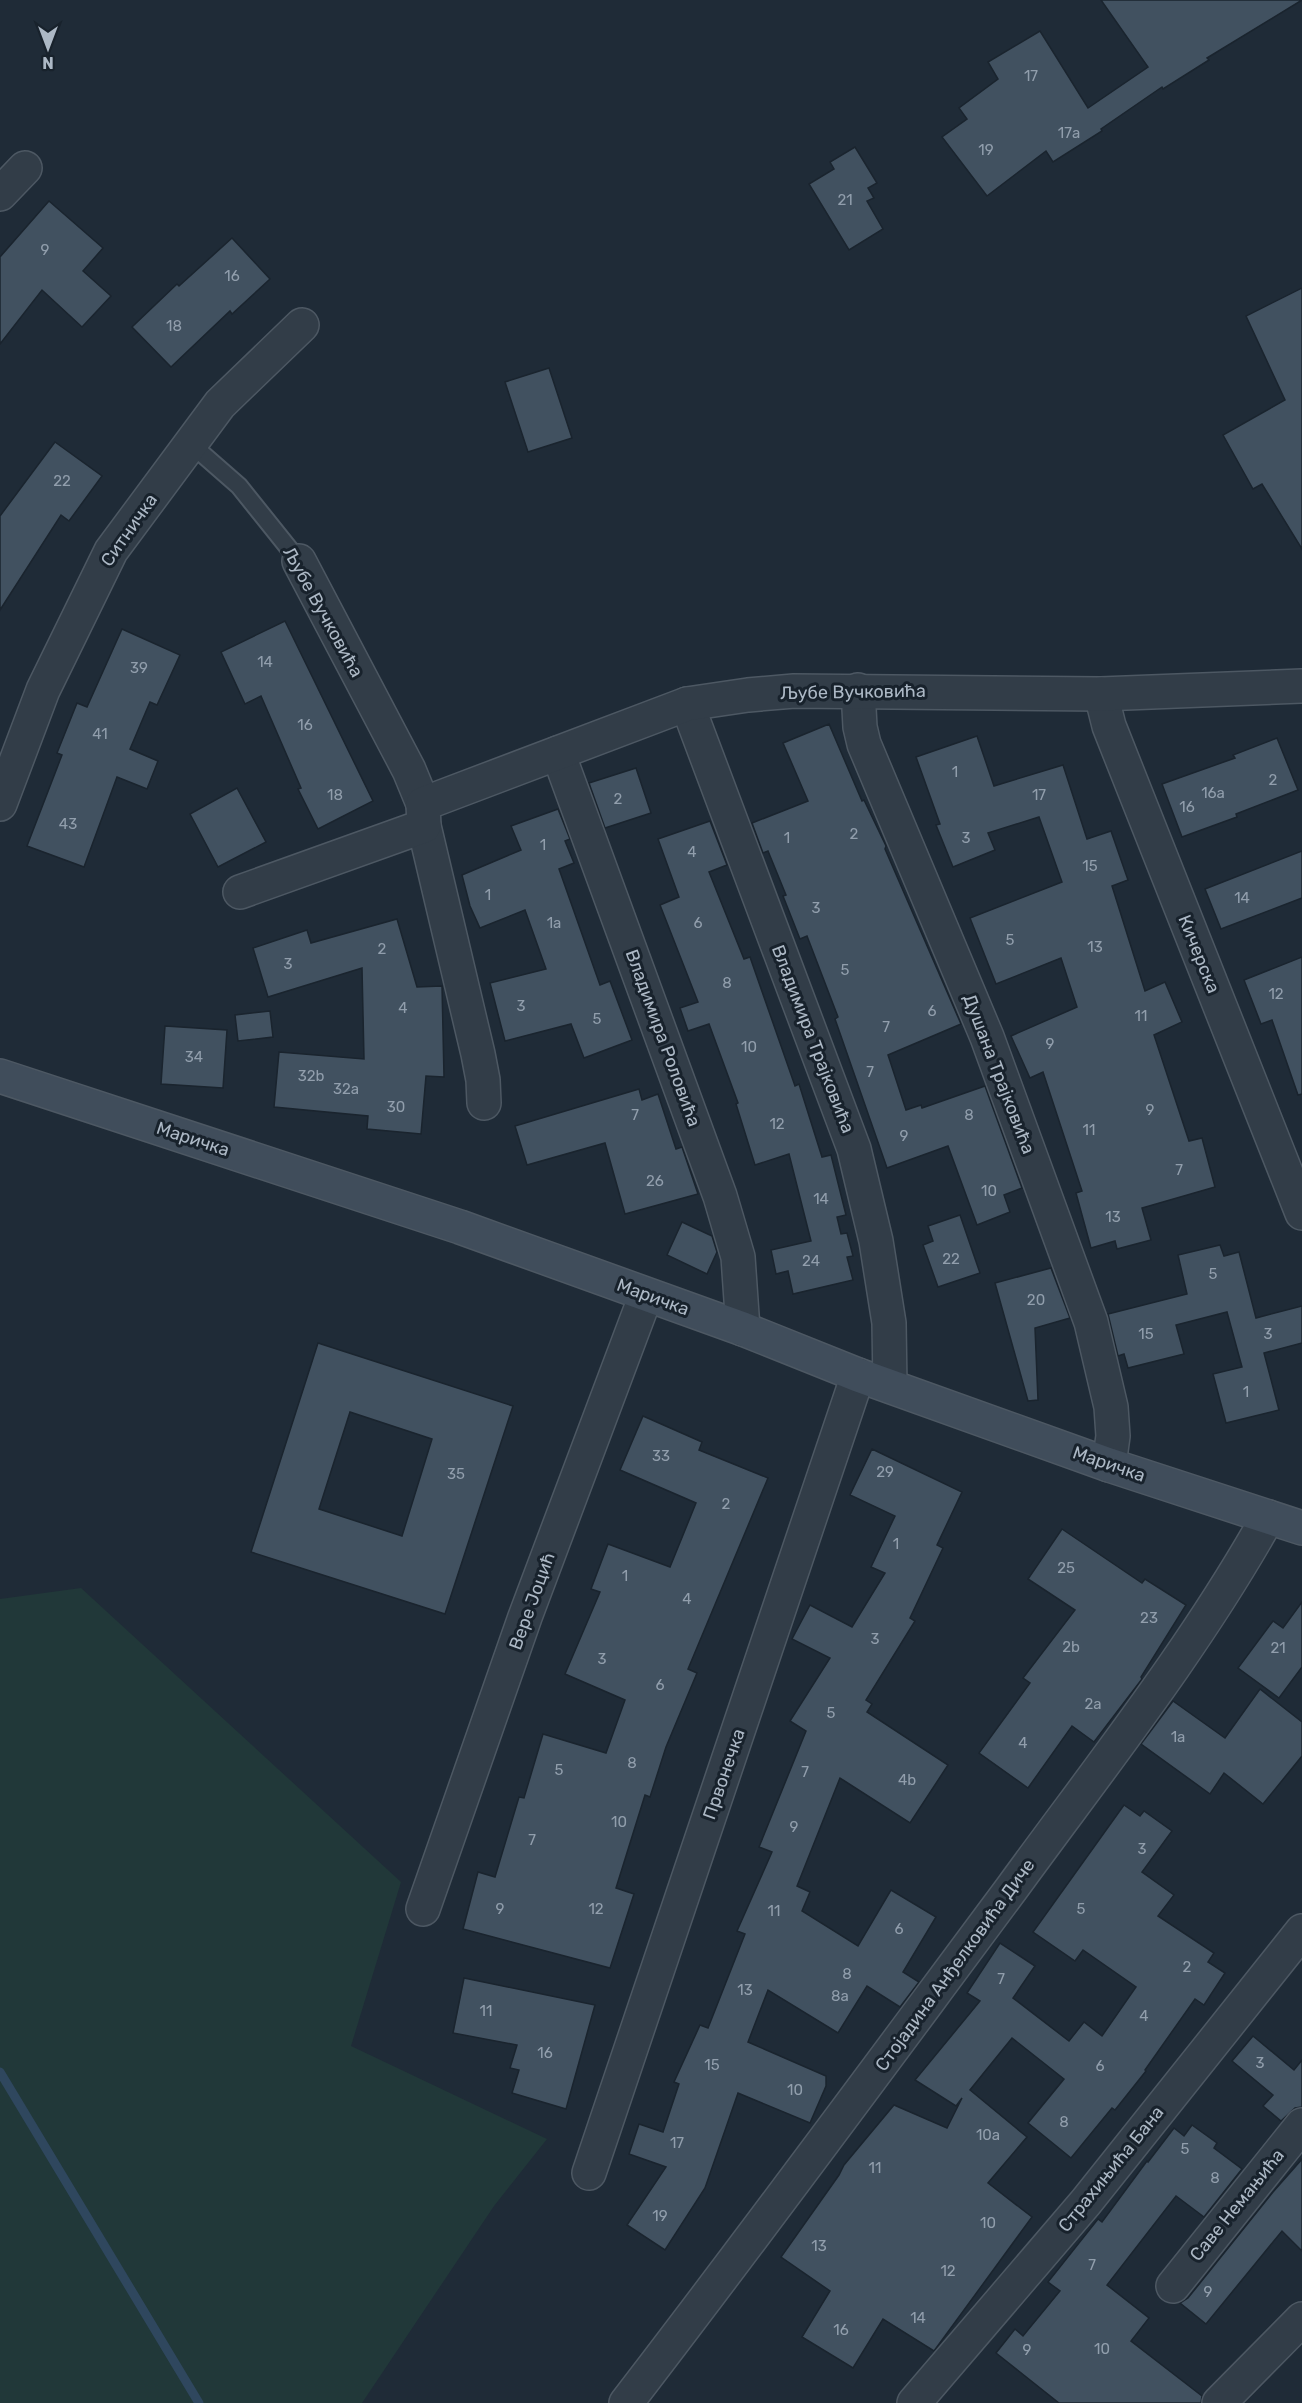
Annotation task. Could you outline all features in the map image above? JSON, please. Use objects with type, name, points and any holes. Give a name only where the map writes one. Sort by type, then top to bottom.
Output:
[{"type":"street","points":[[0,194],[26,168]]},
{"type":"street","name":"Ситничка","points":[[0,804],[43,690],[111,551],[220,404],[302,325]]},
{"type":"street","name":"Љубе Вучковића","points":[[298,561],[409,770],[423,815]]},
{"type":"street","name":"Љубе Вучковића","points":[[240,892],[423,815],[558,753],[687,704],[748,695],[858,690],[1101,694],[1302,686]]},
{"type":"street","name":"Душана Трајковића","points":[[858,690],[860,727],[864,744],[987,1037],[1091,1322],[1111,1407],[1113,1436],[1109,1465]]},
{"type":"street","name":"Кичерска","points":[[1101,694],[1109,726],[1302,1213]]},
{"type":"street","name":"Владимира Трајковића","points":[[687,704],[854,1149],[876,1241],[889,1323],[890,1386]]},
{"type":"street","name":"Владимира Роловића","points":[[558,753],[720,1196],[738,1257],[743,1329]]},
{"type":"street","points":[[423,815],[478,1054],[484,1102]]},
{"type":"street","name":"Маричка","points":[[0,1076],[460,1227],[743,1329],[858,1375],[1109,1465],[1302,1528]]},
{"type":"street","name":"Вере Јоцић","points":[[423,1909],[525,1617],[646,1295]]},
{"type":"street","name":"Првонечка","points":[[589,2173],[858,1375]]},
{"type":"street","name":"Стојадина Анђелковића Диче","points":[[626,2403],[759,2231],[1118,1743],[1203,1622],[1268,1517]]},
{"type":"street","name":"Страхињића Бана","points":[[914,2403],[1086,2202],[1302,1931]]},
{"type":"street","name":"Саве Немањића","points":[[1173,2286],[1302,2125]]},
{"type":"street","points":[[1219,2403],[1302,2319]]},
{"type":"lane","name":"Љубе Вучковића","points":[[191,444],[239,486],[298,561]]},
{"type":"green space","points":[[81,1588],[401,1882],[351,2046],[547,2139],[494,2206],[362,2403],[0,2403],[0,1599]]},
{"type":"building","points":[[1101,0],[1302,0],[1207,58],[1209,60],[1163,89],[1162,87],[1101,129],[1102,131],[1053,162],[1046,151],[987,196],[942,137],[967,119],[959,108],[998,79],[988,62],[1040,31],[1088,108],[1148,67]]},
{"type":"building","points":[[855,147],[877,183],[868,188],[874,198],[867,201],[883,229],[849,250],[809,184],[834,169],[830,162]]},
{"type":"building","points":[[49,201],[103,248],[83,271],[111,296],[82,327],[42,290],[0,344],[0,257]]},
{"type":"building","points":[[232,238],[270,279],[232,314],[230,311],[171,367],[132,327],[177,284],[179,286]]},
{"type":"building","points":[[1302,288],[1302,549],[1262,484],[1253,489],[1223,435],[1285,400],[1246,316]]},
{"type":"building","points":[[549,368],[572,438],[528,452],[505,382]]},
{"type":"building","points":[[55,442],[102,476],[69,521],[61,515],[0,610],[0,516]]},
{"type":"building","points":[[285,621],[373,801],[318,829],[298,789],[301,788],[261,696],[245,704],[221,652]]},
{"type":"building","points":[[122,629],[180,655],[157,705],[150,702],[130,749],[158,761],[147,789],[117,777],[84,867],[27,846],[62,755],[57,753],[77,703],[87,707]]},
{"type":"building","points":[[829,724],[862,801],[864,800],[886,846],[885,849],[961,1024],[888,1055],[906,1110],[921,1105],[922,1108],[985,1086],[1022,1188],[1004,1195],[1010,1212],[977,1225],[948,1146],[887,1168],[835,1019],[838,1017],[807,936],[800,939],[783,896],[786,895],[768,851],[763,853],[752,823],[808,801],[783,743]]},
{"type":"building","points":[[977,736],[994,786],[1063,765],[1087,839],[1111,831],[1128,880],[1112,886],[1145,991],[1165,982],[1182,1022],[1154,1035],[1189,1141],[1202,1138],[1215,1187],[1142,1208],[1151,1240],[1117,1249],[1115,1241],[1091,1248],[1076,1193],[1082,1191],[1043,1072],[1030,1078],[1011,1036],[1077,1007],[1061,958],[996,984],[970,918],[1062,882],[1039,817],[988,833],[995,850],[953,867],[936,825],[940,824],[916,757]]},
{"type":"building","points":[[1277,738],[1298,790],[1236,814],[1237,817],[1182,837],[1162,784],[1235,758],[1233,755]]},
{"type":"building","points":[[636,768],[651,813],[605,828],[589,783]]},
{"type":"building","points":[[237,788],[266,842],[218,867],[190,814]]},
{"type":"building","points":[[558,809],[570,839],[565,841],[574,863],[559,869],[600,985],[610,981],[632,1040],[584,1058],[571,1024],[505,1041],[490,983],[546,969],[525,910],[480,928],[470,906],[462,875],[521,850],[511,826]]},
{"type":"building","points":[[710,821],[727,865],[709,872],[744,959],[750,957],[795,1086],[799,1084],[822,1157],[831,1155],[846,1215],[837,1217],[841,1234],[847,1233],[853,1256],[847,1257],[853,1280],[793,1294],[788,1271],[776,1274],[771,1250],[811,1241],[789,1154],[755,1165],[736,1104],[738,1103],[709,1024],[688,1031],[680,1008],[698,1002],[660,905],[679,897],[658,839]]},
{"type":"building","points":[[1302,851],[1302,898],[1221,929],[1205,889]]},
{"type":"building","points":[[397,919],[417,987],[442,986],[444,1077],[426,1076],[421,1134],[367,1129],[368,1116],[274,1107],[279,1052],[364,1059],[362,968],[268,997],[253,948],[307,930],[311,943]]},
{"type":"building","points":[[1302,957],[1302,1094],[1298,1095],[1272,1020],[1261,1024],[1244,980]]},
{"type":"building","points":[[270,1011],[273,1037],[238,1041],[235,1015]]},
{"type":"building","points":[[165,1026],[227,1030],[223,1088],[161,1084]]},
{"type":"building","points":[[639,1089],[642,1100],[658,1094],[676,1149],[682,1147],[698,1194],[625,1214],[605,1143],[527,1165],[515,1126]]},
{"type":"building","points":[[960,1215],[980,1273],[938,1287],[923,1245],[933,1241],[928,1226]]},
{"type":"building","points":[[682,1222],[712,1236],[717,1252],[707,1274],[667,1255]]},
{"type":"building","points":[[1220,1245],[1224,1256],[1239,1252],[1256,1318],[1302,1306],[1302,1343],[1264,1353],[1279,1410],[1226,1423],[1213,1374],[1242,1367],[1227,1312],[1176,1325],[1184,1354],[1128,1368],[1124,1354],[1118,1356],[1108,1314],[1187,1294],[1178,1255]]},
{"type":"building","points":[[1051,1268],[1070,1318],[1035,1328],[1038,1400],[1028,1401],[995,1283]]},
{"type":"building","points":[[318,1343],[513,1406],[445,1614],[251,1552]],"holes":[[[350,1412],[432,1439],[402,1536],[319,1509]]]},
{"type":"building","points":[[643,1416],[702,1442],[699,1450],[768,1478],[688,1669],[697,1673],[666,1747],[650,1797],[645,1795],[616,1888],[634,1894],[610,1968],[463,1929],[478,1872],[495,1877],[519,1797],[524,1798],[543,1734],[606,1753],[625,1700],[565,1674],[600,1592],[591,1589],[608,1544],[670,1567],[696,1503],[620,1470]]},
{"type":"building","points":[[872,1449],[962,1492],[937,1545],[943,1548],[910,1618],[915,1621],[866,1700],[872,1704],[867,1712],[948,1765],[910,1823],[840,1778],[797,1886],[810,1892],[802,1911],[858,1946],[891,1890],[936,1917],[903,1972],[919,1982],[900,2007],[867,1986],[838,2033],[768,1990],[748,2042],[826,2076],[826,2086],[810,2123],[738,2093],[705,2188],[665,2250],[627,2225],[666,2167],[629,2154],[639,2124],[663,2132],[679,2084],[674,2082],[700,2025],[708,2028],[745,1934],[737,1931],[772,1852],[759,1847],[806,1731],[790,1721],[830,1658],[792,1639],[810,1605],[852,1627],[885,1573],[871,1567],[895,1516],[850,1495]]},
{"type":"building","points":[[1062,1529],[1142,1583],[1145,1579],[1186,1605],[1141,1677],[1142,1679],[1094,1742],[1072,1726],[1028,1788],[979,1753],[1030,1683],[1023,1678],[1075,1610],[1028,1579]]},
{"type":"building","points":[[1302,1602],[1302,1667],[1279,1698],[1238,1668],[1273,1621],[1283,1628]]},
{"type":"building","points":[[1260,1689],[1302,1722],[1302,1756],[1263,1804],[1224,1773],[1210,1794],[1141,1744],[1173,1701],[1225,1738]]},
{"type":"building","points":[[1124,1805],[1140,1816],[1144,1811],[1172,1831],[1142,1872],[1174,1895],[1158,1916],[1214,1953],[1208,1962],[1225,1973],[1204,2005],[1195,1999],[1146,2071],[1115,2110],[1112,2108],[1071,2158],[1028,2123],[1064,2079],[1012,2038],[970,2090],[1027,2137],[988,2183],[1032,2217],[934,2351],[883,2319],[853,2368],[802,2337],[830,2291],[781,2257],[844,2165],[894,2105],[947,2128],[962,2098],[956,2106],[915,2080],[980,2001],[967,1993],[1000,1943],[1035,1966],[1013,1998],[1069,2041],[1084,2022],[1102,2036],[1136,1987],[1083,1950],[1075,1961],[1033,1932]]},
{"type":"building","points":[[464,1978],[595,2005],[566,2109],[512,2093],[519,2070],[510,2068],[517,2045],[453,2033]]},
{"type":"building","points":[[1253,2036],[1294,2070],[1302,2060],[1302,2107],[1295,2108],[1281,2121],[1263,2106],[1273,2095],[1232,2061]]},
{"type":"building","points":[[1192,2125],[1217,2143],[1214,2148],[1242,2169],[1204,2217],[1176,2196],[1107,2285],[1149,2318],[1131,2341],[1202,2396],[1201,2403],[1059,2403],[996,2353],[1015,2329],[1023,2336],[1060,2291],[1048,2282],[1098,2219],[1102,2222],[1174,2128],[1184,2136]]},
{"type":"building","points":[[1302,2159],[1302,2251],[1282,2231],[1206,2324],[1180,2303],[1188,2298]]},
{"type":"waterway","points":[[0,2072],[199,2403]]}]
